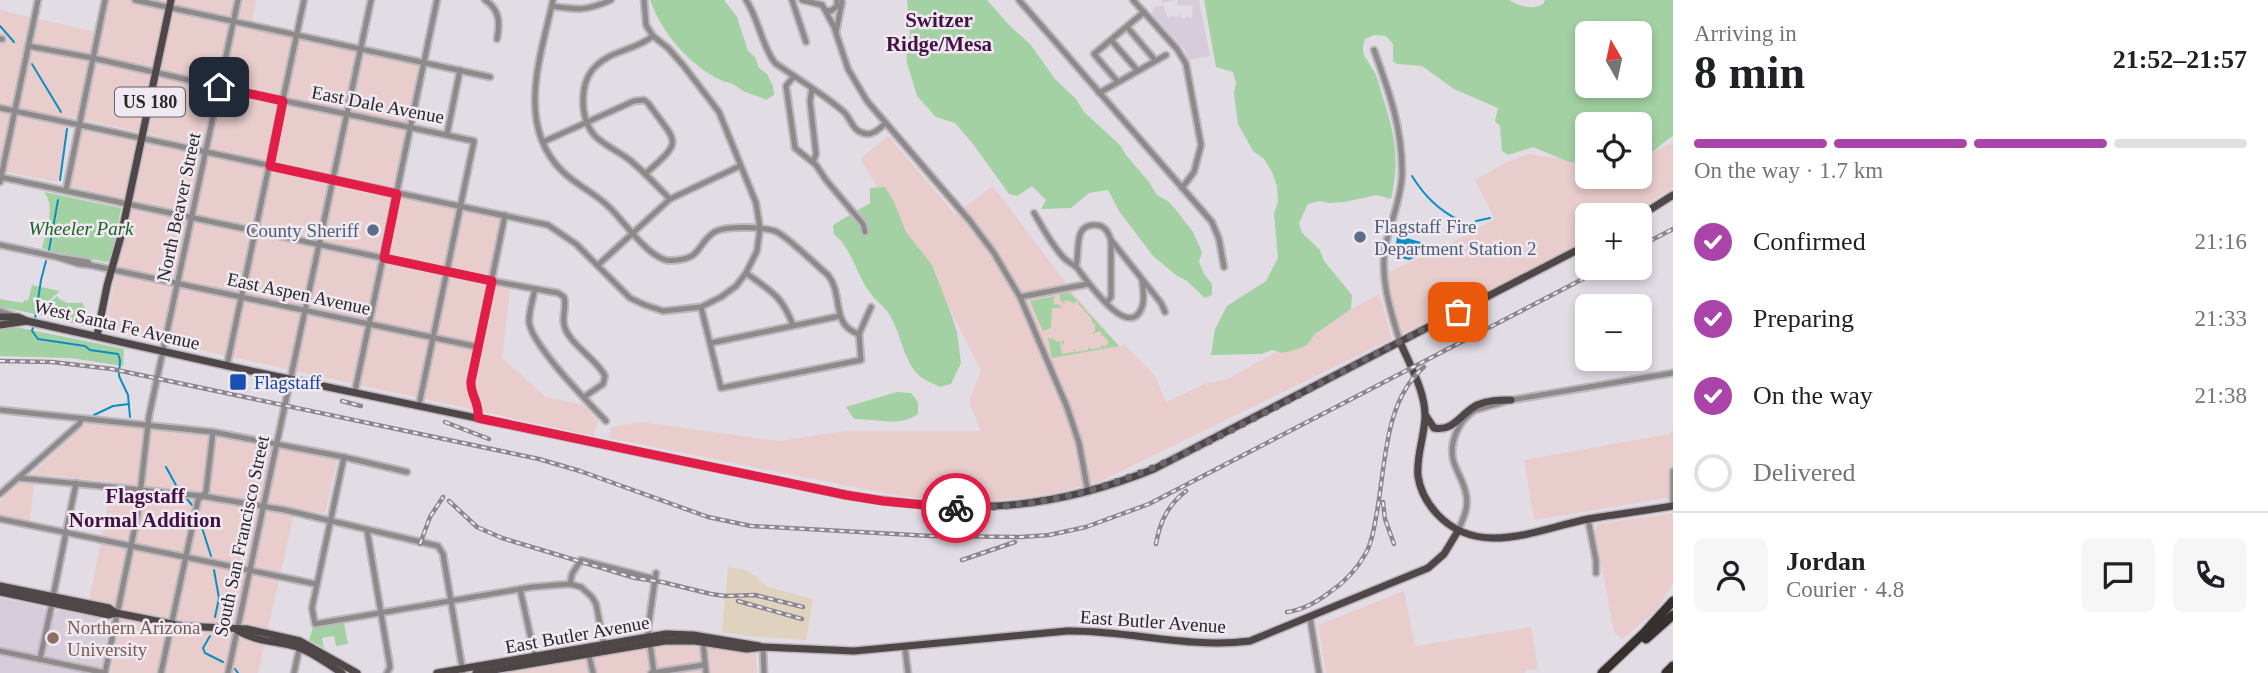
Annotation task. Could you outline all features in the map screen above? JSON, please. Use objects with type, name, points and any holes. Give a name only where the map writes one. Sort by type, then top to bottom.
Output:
[{"type":"highway","points":[[1602,673],[1673,601]]},
{"type":"highway","points":[[1609,673],[1673,615]]},
{"type":"highway","points":[[1666,673],[1673,666]]},
{"type":"main road","name":"US 180","points":[[97,336],[170,4]]},
{"type":"main road","points":[[1652,208],[1673,195]]},
{"type":"main road","name":"West Santa Fe Avenue","points":[[18,317],[291,379],[846,495],[942,508],[990,507],[1036,503],[1088,492],[1161,466],[1575,251]]},
{"type":"main road","points":[[0,317],[18,317]]},
{"type":"main road","points":[[0,325],[27,321]]},
{"type":"main road","points":[[1400,342],[1415,376],[1425,415],[1434,428],[1443,430],[1451,427],[1478,405],[1510,400]]},
{"type":"main road","points":[[1425,415],[1418,463],[1421,490],[1442,520],[1458,531],[1486,538],[1507,538],[1588,519],[1673,506]]},
{"type":"main road","name":"East Butler Avenue","points":[[437,673],[589,655],[649,640],[703,642],[747,649],[763,647],[854,652],[1030,633],[1096,631],[1221,645],[1250,640],[1310,618],[1346,600],[1428,568],[1444,554],[1458,531]]},
{"type":"main road","points":[[0,586],[109,615],[116,613]]},
{"type":"main road","points":[[0,592],[110,608],[116,613],[172,625],[247,629],[300,644],[358,673]]},
{"type":"main road","name":"East Butler Avenue","points":[[476,673],[604,645],[692,635],[763,647]]},
{"type":"main road","points":[[300,644],[342,673]]},
{"type":"main road","points":[[532,662],[536,673]]},
{"type":"street","points":[[38,0],[0,179],[66,190],[558,293],[564,297],[564,324],[570,337],[606,376],[603,384],[584,397]]},
{"type":"street","points":[[66,190],[104,0]]},
{"type":"street","points":[[135,0],[170,4],[233,21],[490,77]]},
{"type":"street","name":"North Beaver Street","points":[[105,673],[132,545],[157,378],[238,0]]},
{"type":"street","points":[[228,365],[304,0]]},
{"type":"street","name":"South San Francisco Street","points":[[228,673],[371,0]]},
{"type":"street","points":[[355,391],[437,0]]},
{"type":"street","points":[[485,0],[498,14],[496,39]]},
{"type":"street","points":[[611,0],[591,9],[576,9],[553,3],[536,80],[534,107],[536,124],[543,142],[561,170],[607,205],[651,252],[667,261],[687,259],[699,252],[711,234],[719,230],[760,228],[777,232],[835,283],[840,316],[848,331],[859,334]]},
{"type":"street","points":[[0,108],[548,225],[576,244],[630,298],[663,311],[701,307],[722,297],[736,286],[746,273],[757,251],[760,228],[756,203],[719,112],[675,56],[653,36],[646,25],[644,0]]},
{"type":"street","points":[[746,0],[757,20],[769,55],[775,63],[845,113],[851,125],[858,131],[865,134],[874,133],[886,123]]},
{"type":"street","points":[[792,0],[806,42]]},
{"type":"street","points":[[802,0],[823,5],[839,4]]},
{"type":"street","points":[[1020,0],[1212,222],[1219,239],[1224,267]]},
{"type":"street","points":[[1133,0],[1177,49],[1186,64],[1201,145],[1194,172],[1182,188]]},
{"type":"street","points":[[835,30],[839,4]]},
{"type":"street","points":[[835,30],[839,4]]},
{"type":"street","points":[[823,5],[848,69],[867,101],[970,221],[994,253],[1020,297],[1067,407],[1079,443],[1088,492]]},
{"type":"street","points":[[1117,81],[1094,54],[1144,12]]},
{"type":"street","points":[[1127,27],[1155,60]]},
{"type":"street","points":[[653,36],[639,46],[611,55],[595,67],[587,79],[583,94],[587,122],[595,136],[630,160],[670,199]]},
{"type":"street","points":[[1111,40],[1137,70]]},
{"type":"street","name":"East Dale Avenue","points":[[28,46],[474,141],[460,207]]},
{"type":"street","points":[[1374,50],[1394,107],[1401,150],[1400,194],[1388,235],[1384,263],[1390,307],[1400,342]]},
{"type":"street","points":[[1098,93],[1166,55]]},
{"type":"street","points":[[447,134],[460,70]]},
{"type":"street","points":[[794,76],[786,86],[794,148],[813,162],[863,224],[865,232]]},
{"type":"street","points":[[812,89],[810,101],[816,154],[813,162]]},
{"type":"street","points":[[543,142],[634,101],[644,100],[673,137],[674,145],[670,153],[645,174]]},
{"type":"street","points":[[598,265],[670,199],[740,166]]},
{"type":"street","points":[[419,405],[460,207]]},
{"type":"street","points":[[1034,213],[1064,258],[1076,266],[1088,284],[1118,315],[1128,317],[1137,314],[1143,306],[1142,280]]},
{"type":"street","points":[[478,418],[479,408],[470,387],[505,215]]},
{"type":"street","points":[[1076,266],[1079,254],[1078,238],[1083,228],[1093,224],[1103,226],[1165,312]]},
{"type":"street","points":[[1107,303],[1111,297],[1111,240]]},
{"type":"street","name":"East Aspen Avenue","points":[[0,245],[478,347]]},
{"type":"street","points":[[746,273],[778,296],[785,304],[793,325]]},
{"type":"street","points":[[1020,297],[1088,284]]},
{"type":"street","points":[[535,289],[529,324],[545,351],[606,421]]},
{"type":"street","points":[[701,307],[721,388],[861,360],[859,334],[871,307]]},
{"type":"street","name":"West Santa Fe Avenue","points":[[0,311],[18,317]]},
{"type":"street","points":[[711,342],[840,316]]},
{"type":"street","points":[[1458,531],[1467,503],[1464,485],[1452,455],[1454,439],[1466,417],[1475,410],[1510,400],[1673,373]]},
{"type":"street","points":[[0,410],[213,432],[278,443],[407,472]]},
{"type":"street","points":[[0,494],[82,419]]},
{"type":"street","points":[[161,673],[198,500],[206,492],[213,432]]},
{"type":"street","points":[[344,457],[316,584],[312,608],[315,624],[558,583],[581,587],[592,597],[596,604],[604,645]]},
{"type":"street","points":[[1673,471],[1673,506]]},
{"type":"street","points":[[19,478],[141,489],[264,506],[438,546],[443,554],[463,671]]},
{"type":"street","points":[[40,659],[76,483]]},
{"type":"street","points":[[0,519],[316,584]]},
{"type":"street","points":[[1588,519],[1595,573]]},
{"type":"street","points":[[367,530],[388,670]]},
{"type":"street","points":[[570,584],[572,574],[581,560],[655,576],[650,606],[649,640],[653,673],[705,665]]},
{"type":"street","points":[[520,589],[532,662]]},
{"type":"street","points":[[1310,618],[1319,673]]},
{"type":"street","points":[[703,642],[706,673]]},
{"type":"street","points":[[294,673],[300,644]]},
{"type":"street","points":[[763,647],[764,673]]},
{"type":"street","points":[[905,648],[908,673]]},
{"type":"street","points":[[0,651],[105,673]]},
{"type":"street","points":[[589,655],[593,673]]},
{"type":"shaded area","points":[[108,0],[256,0],[251,28],[420,63],[393,189],[72,117],[58,182],[0,171],[0,10],[100,33]]},
{"type":"shaded area","points":[[1177,0],[1199,0],[1210,56],[1189,60],[1184,49],[1152,14],[1154,7],[1163,5],[1168,18],[1174,15],[1178,17],[1180,13],[1181,19],[1192,17],[1193,5],[1178,6]]},
{"type":"shaded area","points":[[81,130],[503,218],[488,283],[510,290],[502,358],[546,397],[584,405],[598,422],[593,436],[154,340],[104,332],[130,202],[70,186]]},
{"type":"shaded area","points":[[888,136],[955,214],[993,186],[1074,294],[1119,346],[1125,345],[1155,376],[1166,402],[1207,383],[1228,379],[1379,294],[1392,339],[1101,481],[1029,497],[960,503],[894,495],[609,438],[611,427],[641,422],[779,441],[845,431],[981,431],[969,401],[981,371],[939,288],[860,159]]},
{"type":"shaded area","points":[[1673,142],[1673,188],[1648,203],[1575,203],[1575,248],[1510,283],[1401,334],[1387,273],[1495,219],[1475,180],[1528,154],[1575,161],[1575,189],[1652,189],[1652,153]]},
{"type":"shaded area","points":[[86,422],[207,435],[337,460],[325,513],[295,509],[258,673],[111,673],[122,608],[89,601],[113,482],[32,474]]},
{"type":"shaded area","points":[[1673,429],[1673,497],[1534,520],[1524,460],[1670,434]]},
{"type":"shaded area","points":[[20,482],[34,483],[30,520],[0,515],[0,501]]},
{"type":"shaded area","points":[[1673,513],[1673,583],[1656,611],[1622,639],[1614,632],[1595,530],[1598,524]]},
{"type":"shaded area","points":[[728,567],[743,569],[756,576],[767,587],[813,599],[806,640],[722,632]]},
{"type":"shaded area","points":[[1404,591],[1415,646],[1531,627],[1538,669],[1525,670],[1525,673],[1326,673],[1318,625]]},
{"type":"shaded area","name":"Northern Arizona University","points":[[0,598],[41,606],[56,613],[58,610],[106,619],[106,643],[100,673],[0,673]]},
{"type":"shaded area","points":[[677,644],[756,653],[757,673],[496,673]]},
{"type":"green space","points":[[650,0],[724,0],[737,17],[748,51],[755,57],[759,68],[767,74],[774,95],[766,100],[722,81],[698,66],[669,36]]},
{"type":"green space","points":[[907,0],[987,0],[1030,44],[1055,79],[1076,99],[1084,112],[1120,145],[1157,195],[1169,202],[1193,232],[1202,252],[1199,262],[1212,284],[1212,295],[1205,298],[1153,256],[1119,211],[1108,190],[1089,193],[1071,208],[1041,209],[1046,200],[1032,186],[1017,196],[1009,194],[955,123],[936,117],[917,96],[907,63],[906,48],[910,35]]},
{"type":"green space","points":[[1204,0],[1509,0],[1530,7],[1539,6],[1545,0],[1673,0],[1673,136],[1652,153],[1652,112],[1575,112],[1575,162],[1569,162],[1533,147],[1508,155],[1502,151],[1500,126],[1495,121],[1498,108],[1454,89],[1422,66],[1397,64],[1393,61],[1393,44],[1386,36],[1374,35],[1365,39],[1364,55],[1377,79],[1393,136],[1396,160],[1391,199],[1377,195],[1344,202],[1319,201],[1308,204],[1299,223],[1302,233],[1320,250],[1324,261],[1352,295],[1351,309],[1315,334],[1307,345],[1282,353],[1272,350],[1261,354],[1211,355],[1215,329],[1227,306],[1266,281],[1278,258],[1274,214],[1278,201],[1277,186],[1264,159],[1253,151],[1238,124],[1233,72],[1216,67]]},
{"type":"green space","points":[[885,187],[906,232],[932,265],[951,314],[957,332],[961,363],[951,384],[940,387],[916,372],[907,358],[890,315],[866,287],[846,247],[834,234],[833,225],[870,203],[870,188]]},
{"type":"green space","name":"Wheeler Park","points":[[44,192],[121,208],[111,260],[106,262],[62,253],[68,256],[42,248],[50,212],[48,198]]},
{"type":"green space","points":[[32,285],[60,291],[51,299],[46,316],[0,307],[0,299],[23,303],[24,300],[28,301]]},
{"type":"green space","points":[[1068,292],[1119,346],[1052,358],[1048,338],[1062,342],[1064,339],[1064,346],[1063,343],[1060,344],[1062,354],[1074,352],[1074,348],[1076,352],[1088,350],[1089,346],[1091,349],[1101,348],[1101,345],[1105,347],[1109,342],[1103,335],[1100,337],[1102,333],[1099,331],[1091,335],[1095,331],[1095,324],[1076,301],[1074,304],[1071,301],[1061,302],[1059,295]]},
{"type":"green space","points":[[58,296],[67,303],[81,301],[95,325],[91,328],[47,316],[53,299]]},
{"type":"green space","points":[[1055,296],[1055,305],[1063,308],[1052,308],[1051,328],[1043,331],[1030,301]]},
{"type":"green space","points":[[9,327],[124,349],[123,366],[71,358],[0,356],[0,329]]},
{"type":"green space","points":[[897,392],[911,393],[918,402],[918,414],[903,421],[854,419],[846,407]]},
{"type":"green space","points":[[344,623],[348,644],[336,646],[334,636],[322,638],[324,648],[309,640],[313,628]]},
{"type":"water","points":[[1400,234],[1428,244],[1429,251],[1409,260],[1394,256],[1397,237]]},
{"type":"waterway","points":[[0,26],[14,42]]},
{"type":"waterway","points":[[32,64],[61,112]]},
{"type":"waterway","points":[[60,180],[67,129]]},
{"type":"waterway","points":[[1412,176],[1433,202],[1460,221]]},
{"type":"waterway","points":[[49,250],[58,200]]},
{"type":"waterway","points":[[1476,221],[1490,218]]},
{"type":"waterway","points":[[35,319],[46,261]]},
{"type":"waterway","points":[[34,324],[32,331],[38,339],[118,354],[119,376],[128,395],[130,417]]},
{"type":"waterway","points":[[94,415],[113,406],[129,404]]},
{"type":"waterway","points":[[166,467],[177,487]]},
{"type":"waterway","points":[[187,499],[192,505]]},
{"type":"waterway","points":[[198,515],[211,556]]},
{"type":"waterway","points":[[214,570],[219,598],[215,617]]},
{"type":"waterway","points":[[210,636],[203,648],[205,653],[223,662]]},
{"type":"waterway","points":[[235,669],[238,673]]},
{"type":"railway","points":[[1652,240],[1673,229]]},
{"type":"railway","points":[[0,361],[52,362],[112,369],[539,459],[708,517],[751,526],[931,536],[1021,537],[1049,535],[1086,527],[1149,504],[1581,280]]},
{"type":"railway","points":[[1287,612],[1310,605],[1335,588],[1355,570],[1366,553],[1374,531],[1393,417],[1411,381],[1424,367]]},
{"type":"railway","points":[[342,401],[361,406]]},
{"type":"railway","points":[[445,422],[489,439]]},
{"type":"railway","points":[[1156,544],[1166,514],[1186,491]]},
{"type":"railway","points":[[420,544],[430,517],[443,497]]},
{"type":"railway","points":[[449,501],[477,527],[502,538],[635,578],[725,596],[755,595],[803,607]]},
{"type":"railway","points":[[1383,502],[1385,519],[1394,544]]},
{"type":"railway","points":[[938,528],[969,527]]},
{"type":"railway","points":[[962,560],[1015,542]]},
{"type":"railway","points":[[738,601],[802,619]]},
{"type":"way so far","points":[[956,508],[1036,503],[1088,492],[1137,476],[1224,434],[1458,312]]},
{"type":"place","name":"County Sheriff","points":[[373,230]]},
{"type":"place","name":"Flagstaff Fire Department Station 2","points":[[1360,237]]},
{"type":"place","name":"Flagstaff","points":[[238,382]]},
{"type":"place","name":"Northern Arizona University","points":[[53,638]]},
{"type":"district","name":"Switzer Ridge/Mesa","points":[[939,32]]},
{"type":"district","name":"Flagstaff Normal Addition","points":[[145,508]]},
{"type":"route","points":[[219,87],[283,101],[270,166],[397,194],[384,258],[492,281],[471,381],[471,390],[479,408],[478,418],[846,495],[956,508]]}]
